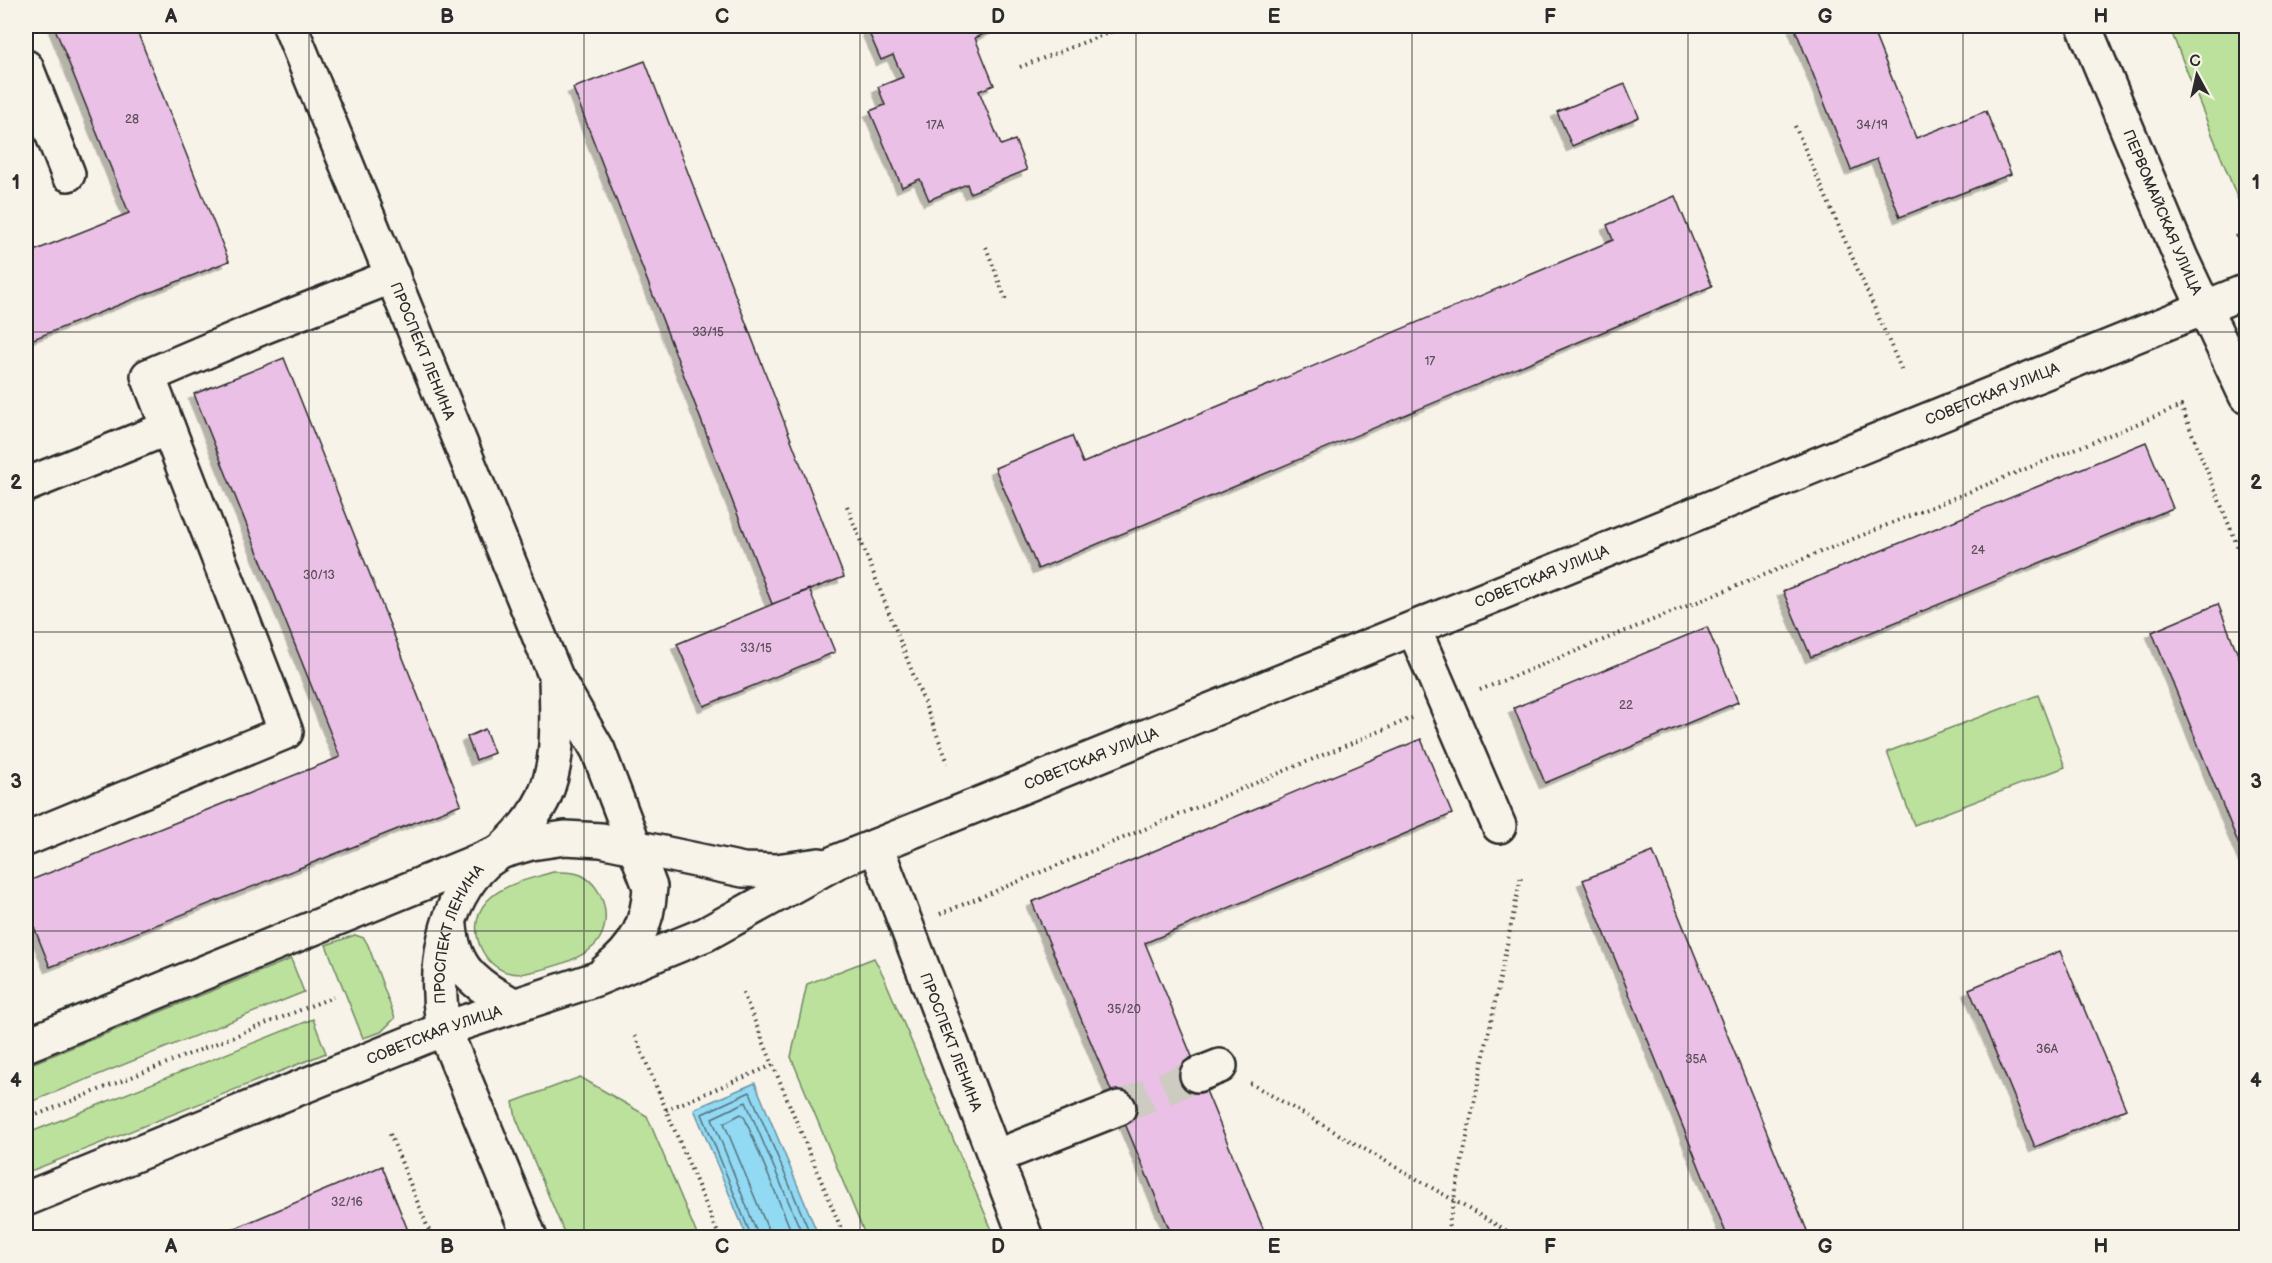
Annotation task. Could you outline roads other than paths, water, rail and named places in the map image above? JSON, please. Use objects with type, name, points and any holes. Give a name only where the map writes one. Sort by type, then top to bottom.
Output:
[{"type":"main road","name":"ПРОСПЕКТ ЛЕНИНА","points":[[290,26],[556,677],[598,750],[650,887],[648,910],[626,956],[596,979]]},
{"type":"main road","name":"ПЕРВОМАЙСКАЯ УЛИЦА","points":[[2084,26],[2181,258],[2247,396]]},
{"type":"main road","points":[[26,67],[68,174]]},
{"type":"main road","points":[[26,839],[286,732],[148,376],[263,327],[393,276]]},
{"type":"main road","name":"СОВЕТСКАЯ УЛИЦА","points":[[26,1199],[444,1029],[596,979],[706,934],[836,862],[2247,291]]},
{"type":"main road","points":[[26,485],[168,428]]},
{"type":"main road","points":[[1414,629],[1499,825]]},
{"type":"main road","name":"ПРОСПЕКТ ЛЕНИНА","points":[[530,1238],[444,1029],[439,988],[442,956],[450,921],[464,888],[487,861],[500,852],[537,809],[545,795],[552,766],[557,725],[556,677]]},
{"type":"main road","points":[[26,1045],[500,852],[565,837],[602,840],[636,848]]},
{"type":"main road","name":"ПРОСПЕКТ ЛЕНИНА","points":[[876,846],[1026,1238]]},
{"type":"main road","name":"СОВЕТСКАЯ УЛИЦА","points":[[636,848],[744,870],[776,871],[836,862]]},
{"type":"main road","points":[[450,921],[452,946],[460,964],[477,984],[513,1005]]},
{"type":"main road","points":[[995,1157],[1119,1108]]},
{"type":"water","points":[[755,1083],[819,1237],[747,1237],[694,1109]]},
{"type":"tunnel","points":[[1119,1108],[1197,1075]]}]
